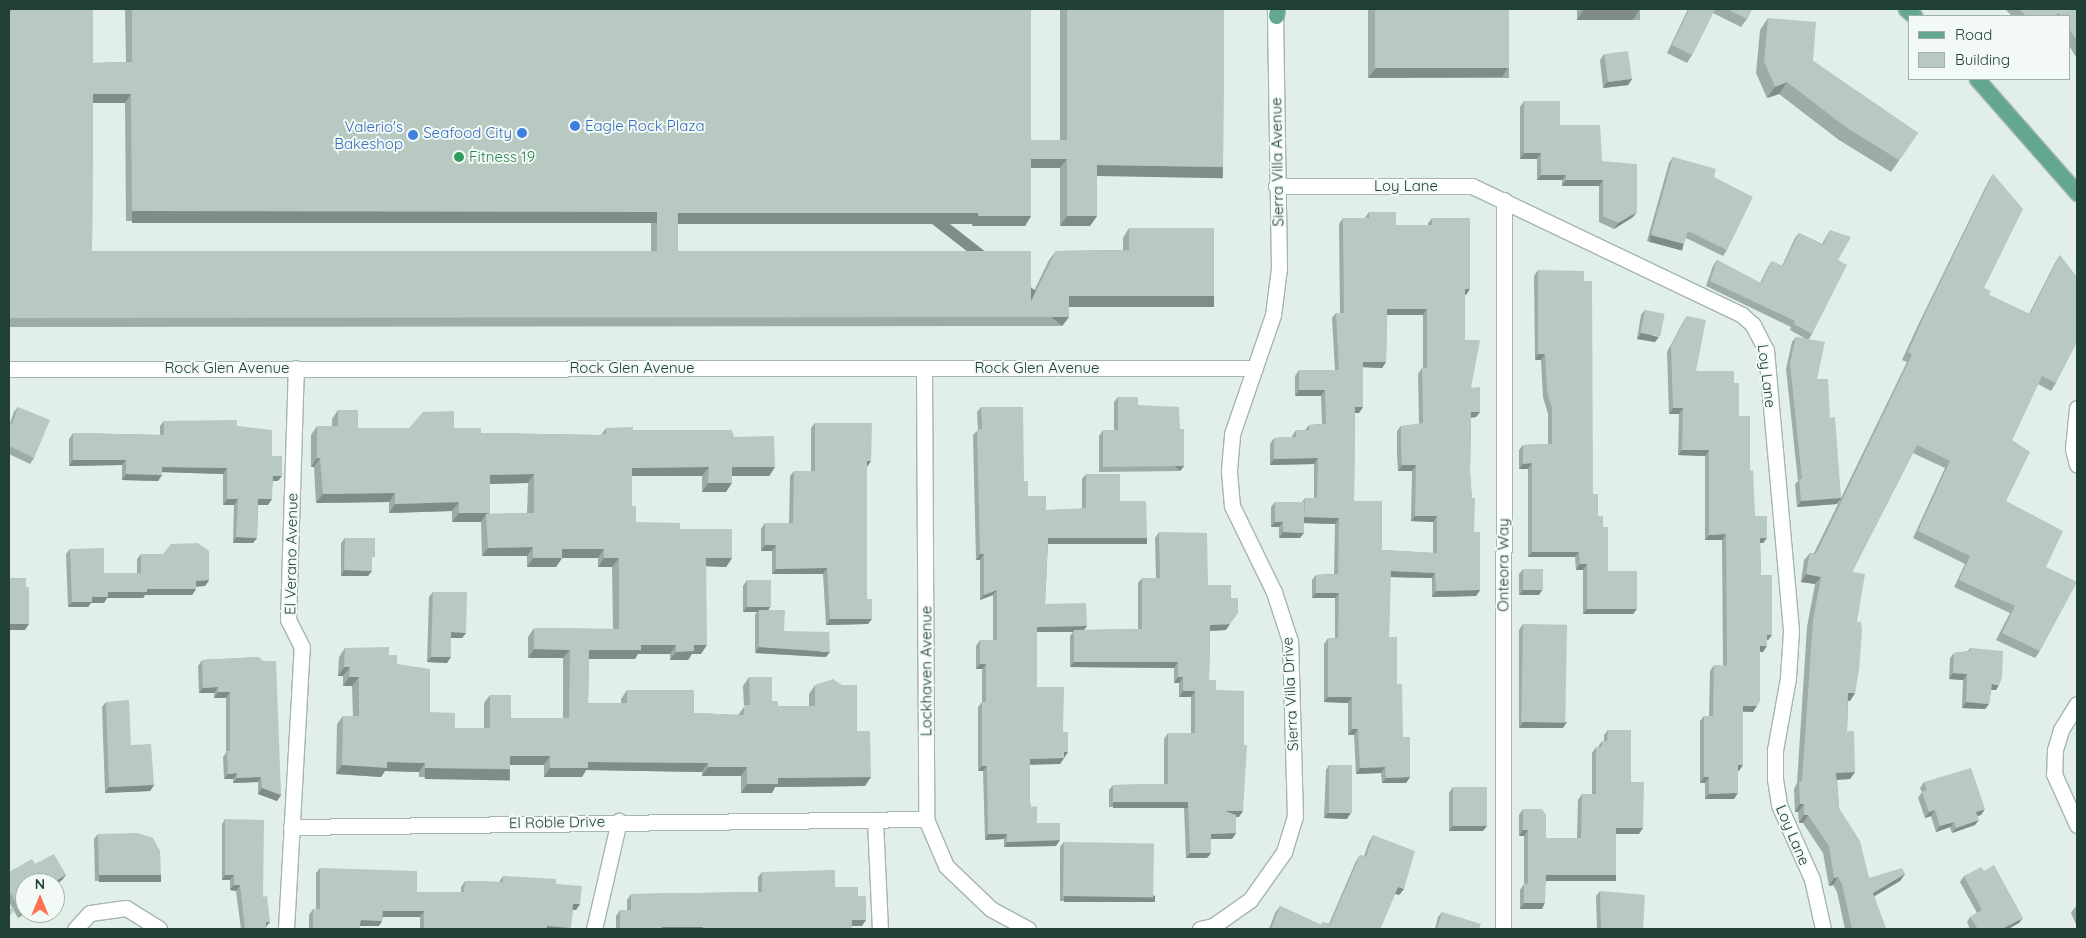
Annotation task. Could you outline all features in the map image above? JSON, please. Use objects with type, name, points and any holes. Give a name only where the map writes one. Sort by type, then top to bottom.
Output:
[{"type":"main road","points":[[1978,80],[2077,193]]},
{"type":"street","name":"Sierra Villa Avenue","points":[[1273,315],[1279,268],[1276,186],[1276,11]]},
{"type":"street","name":"Loy Lane","points":[[1276,186],[1463,186],[1481,189],[1742,315],[1762,337],[1766,350],[1791,632],[1788,678],[1774,750],[1774,779],[1779,805],[1812,879],[1824,929]]},
{"type":"street","name":"Onteora Way","points":[[1503,929],[1504,200]]},
{"type":"street","name":"Sierra Villa Drive","points":[[1200,929],[1212,926],[1250,900],[1284,852],[1295,816],[1290,641],[1274,592],[1232,506],[1229,470],[1232,434],[1273,315]]},
{"type":"street","name":"El Verano Avenue","points":[[291,827],[302,647],[288,618],[296,368]]},
{"type":"street","name":"Lockhaven Avenue","points":[[924,368],[926,819],[946,866],[991,909],[1028,929]]},
{"type":"street","name":"Rock Glen Avenue","points":[[9,369],[1255,368]]},
{"type":"street","points":[[2077,408],[2073,449],[2077,464]]},
{"type":"street","points":[[2077,704],[2061,730],[2055,750],[2054,774],[2077,825]]},
{"type":"street","name":"El Roble Drive","points":[[291,827],[618,821],[926,819]]},
{"type":"street","points":[[875,820],[880,929]]},
{"type":"street","points":[[594,929],[618,821]]},
{"type":"street","points":[[286,929],[291,827]]},
{"type":"street","points":[[75,929],[90,913],[126,908],[159,929]]},
{"type":"building","points":[[9,9],[93,9],[93,63],[132,62],[132,9],[1031,9],[1031,140],[1067,140],[1067,9],[1224,9],[1223,167],[1097,165],[1097,216],[1067,216],[1067,159],[1031,159],[1031,216],[978,216],[978,213],[678,213],[678,251],[1031,251],[1031,301],[1056,251],[1129,250],[1129,228],[1214,228],[1214,296],[1069,296],[1069,317],[9,318]],"holes":[[[93,94],[131,94],[132,211],[657,212],[657,251],[92,251]]]},
{"type":"building","points":[[1375,9],[1509,9],[1509,68],[1375,68]]},
{"type":"building","points":[[1689,9],[1715,9],[1692,55],[1672,45]]},
{"type":"building","points":[[1727,9],[1752,9],[1747,19]]},
{"type":"building","points":[[2019,9],[2077,9],[2077,41],[2071,32],[2071,15],[2060,15],[2059,13],[2056,15],[2025,15]]},
{"type":"building","points":[[1768,18],[1816,22],[1813,61],[1918,133],[1899,160],[1847,128],[1787,82],[1775,87],[1764,61]]},
{"type":"building","points":[[1628,51],[1632,79],[1608,82],[1604,54]]},
{"type":"building","points":[[1524,101],[1560,101],[1560,125],[1600,125],[1602,161],[1637,164],[1637,212],[1618,223],[1603,216],[1603,180],[1566,180],[1566,175],[1541,175],[1541,153],[1524,153]]},
{"type":"building","points":[[1673,157],[1716,169],[1714,177],[1753,197],[1727,250],[1688,231],[1684,244],[1651,235]]},
{"type":"building","points":[[1993,174],[2023,209],[1984,288],[1991,291],[1989,295],[2030,314],[2060,255],[2077,277],[2077,342],[2056,383],[2042,376],[2012,440],[2030,452],[2006,501],[2063,531],[2046,567],[2077,582],[2040,651],[2002,633],[2015,606],[1959,580],[1970,556],[1918,531],[1950,461],[1917,445],[1852,572],[1865,574],[1857,622],[1861,622],[1862,630],[1859,670],[1855,693],[1848,693],[1847,731],[1854,731],[1855,772],[1836,773],[1839,808],[1860,841],[1869,878],[1902,868],[1905,874],[1873,893],[1886,929],[1852,929],[1842,884],[1838,877],[1834,878],[1829,846],[1808,815],[1804,815],[1804,804],[1800,804],[1799,782],[1802,781],[1813,620],[1821,577],[1806,574],[1810,553],[1816,554],[1912,355],[1908,352],[1924,316]]},
{"type":"building","points":[[1369,212],[1396,212],[1396,225],[1432,225],[1432,218],[1470,218],[1470,289],[1465,289],[1465,340],[1480,340],[1471,388],[1480,387],[1480,412],[1471,412],[1470,472],[1472,498],[1475,498],[1474,532],[1480,532],[1480,590],[1436,591],[1435,573],[1391,571],[1389,637],[1397,637],[1397,684],[1402,684],[1403,737],[1410,737],[1410,777],[1386,778],[1385,767],[1360,768],[1358,729],[1352,729],[1352,697],[1328,697],[1328,638],[1338,638],[1339,593],[1316,593],[1316,575],[1338,574],[1339,518],[1304,517],[1305,498],[1316,498],[1317,495],[1318,458],[1274,459],[1274,438],[1296,437],[1296,430],[1309,430],[1309,425],[1326,424],[1325,390],[1299,390],[1299,370],[1339,370],[1336,313],[1344,313],[1343,218],[1369,218]],"holes":[[[1387,309],[1427,309],[1427,368],[1422,368],[1423,423],[1401,426],[1401,448],[1402,465],[1416,465],[1415,516],[1437,516],[1437,553],[1382,550],[1382,501],[1354,501],[1355,407],[1363,407],[1363,362],[1386,362]]]},
{"type":"building","points":[[1830,230],[1851,237],[1838,260],[1847,265],[1812,334],[1794,324],[1795,321],[1710,281],[1717,260],[1761,283],[1772,261],[1783,266],[1799,233],[1823,245]]},
{"type":"building","points":[[1538,270],[1584,271],[1584,281],[1592,281],[1593,494],[1598,494],[1598,516],[1603,516],[1603,527],[1608,527],[1608,571],[1637,571],[1637,609],[1587,609],[1587,564],[1580,564],[1579,552],[1532,552],[1532,463],[1523,464],[1523,445],[1552,444],[1552,409],[1547,391],[1545,354],[1538,354]]},
{"type":"building","points":[[1645,310],[1665,314],[1660,336],[1641,333]]},
{"type":"building","points":[[1687,316],[1706,320],[1696,371],[1734,371],[1734,383],[1739,383],[1739,416],[1750,416],[1750,471],[1753,470],[1755,516],[1767,516],[1767,538],[1760,538],[1761,575],[1772,575],[1772,635],[1767,635],[1767,646],[1760,646],[1760,701],[1757,706],[1743,706],[1743,765],[1738,765],[1738,793],[1709,794],[1709,777],[1704,777],[1704,716],[1713,716],[1714,665],[1727,666],[1726,534],[1709,535],[1709,450],[1682,450],[1683,408],[1673,408],[1671,346]]},
{"type":"building","points":[[1796,337],[1825,342],[1817,379],[1828,379],[1830,418],[1835,417],[1841,498],[1801,501],[1799,479],[1802,479],[1790,363]]},
{"type":"building","points":[[1118,397],[1138,397],[1138,405],[1179,407],[1180,429],[1184,429],[1184,466],[1103,467],[1103,430],[1118,430]]},
{"type":"building","points":[[18,407],[50,420],[34,458],[9,446],[9,422],[12,424]]},
{"type":"building","points":[[981,407],[1023,407],[1024,481],[1028,481],[1028,496],[1046,496],[1046,510],[1086,508],[1086,474],[1120,474],[1120,501],[1146,501],[1147,538],[1048,538],[1045,604],[1086,603],[1087,626],[1037,627],[1037,687],[1064,687],[1063,732],[1068,732],[1068,752],[1064,752],[1064,758],[1030,759],[1030,802],[1031,807],[1037,806],[1037,823],[1060,823],[1060,840],[1007,842],[1007,834],[988,834],[987,766],[982,766],[982,702],[986,702],[986,664],[980,664],[980,640],[997,640],[997,590],[984,595],[984,554],[980,554],[977,430],[982,429]]},
{"type":"building","points":[[338,410],[358,410],[358,428],[409,428],[423,412],[454,411],[454,428],[481,428],[481,433],[597,435],[606,434],[606,428],[633,427],[633,430],[732,430],[734,437],[774,436],[775,467],[732,467],[732,483],[708,483],[709,467],[632,468],[632,506],[636,506],[636,522],[680,523],[680,529],[732,529],[732,558],[706,558],[707,645],[694,645],[694,651],[676,652],[676,645],[641,645],[641,650],[589,650],[588,703],[627,703],[627,690],[694,690],[694,713],[744,715],[744,705],[750,705],[749,677],[772,677],[772,701],[778,701],[778,706],[815,706],[815,685],[833,679],[842,685],[857,685],[857,731],[870,731],[871,777],[778,778],[778,784],[747,784],[747,767],[708,767],[708,763],[588,762],[588,768],[550,768],[550,756],[510,756],[510,769],[425,768],[425,763],[387,762],[387,768],[342,765],[343,716],[359,716],[359,677],[349,677],[350,667],[344,667],[345,648],[389,647],[389,655],[397,655],[397,664],[430,669],[430,712],[455,713],[455,728],[490,728],[490,695],[511,695],[511,718],[569,718],[570,650],[534,649],[534,628],[619,629],[619,558],[604,558],[604,549],[562,549],[562,558],[533,558],[533,547],[488,548],[486,514],[534,513],[534,474],[490,475],[490,513],[459,513],[459,502],[395,504],[395,493],[323,494],[320,458],[317,458],[317,426],[338,426]]},
{"type":"building","points":[[237,420],[237,426],[272,430],[272,456],[282,456],[282,476],[273,476],[272,499],[258,499],[257,538],[236,537],[238,499],[227,499],[227,468],[162,467],[162,475],[126,474],[126,460],[73,460],[73,433],[164,435],[164,421]]},
{"type":"building","points":[[815,423],[872,423],[871,461],[867,461],[867,599],[872,599],[872,619],[830,619],[827,568],[776,569],[776,545],[765,545],[765,523],[793,523],[794,471],[815,471]]},
{"type":"building","points":[[1275,502],[1304,502],[1304,533],[1283,532],[1283,522],[1275,522]]},
{"type":"building","points":[[1159,532],[1207,533],[1208,585],[1231,585],[1231,598],[1238,598],[1238,613],[1230,624],[1210,625],[1209,680],[1216,680],[1216,690],[1244,691],[1244,745],[1247,745],[1243,811],[1225,811],[1236,815],[1236,833],[1211,834],[1211,853],[1190,853],[1188,802],[1113,802],[1113,785],[1168,784],[1168,733],[1195,733],[1195,691],[1183,691],[1183,677],[1178,677],[1178,662],[1074,662],[1074,630],[1142,629],[1142,578],[1160,578]]},
{"type":"building","points":[[345,538],[375,538],[375,557],[372,557],[372,571],[344,570]]},
{"type":"building","points":[[198,543],[209,551],[209,580],[196,581],[196,589],[147,589],[147,592],[108,592],[108,597],[92,597],[92,602],[72,602],[70,549],[104,548],[104,573],[141,573],[141,554],[163,554],[171,544]]},
{"type":"building","points":[[1523,569],[1543,569],[1543,590],[1523,590]]},
{"type":"building","points":[[9,578],[26,578],[26,587],[29,587],[29,624],[9,624]]},
{"type":"building","points":[[747,580],[771,580],[771,607],[747,607]]},
{"type":"building","points":[[433,592],[467,592],[466,633],[451,632],[451,657],[431,657]]},
{"type":"building","points":[[759,610],[785,610],[784,631],[829,632],[830,652],[759,647]]},
{"type":"building","points":[[1523,624],[1567,625],[1565,723],[1521,722]]},
{"type":"building","points":[[1970,648],[2003,651],[2002,678],[1999,685],[1992,684],[1989,704],[1966,702],[1967,674],[1953,673],[1954,653],[1970,651]]},
{"type":"building","points":[[259,657],[263,661],[276,661],[281,795],[262,788],[261,777],[237,778],[237,773],[228,774],[227,751],[230,751],[230,692],[218,692],[218,687],[203,688],[202,660]]},
{"type":"building","points":[[129,700],[131,745],[151,744],[154,785],[109,787],[106,702]]},
{"type":"building","points":[[1608,730],[1631,730],[1631,782],[1644,782],[1643,828],[1616,828],[1616,875],[1546,875],[1545,903],[1524,903],[1524,884],[1528,884],[1528,830],[1523,830],[1523,809],[1542,809],[1546,815],[1546,838],[1581,838],[1582,794],[1596,794],[1596,747],[1602,747],[1602,741],[1607,741]]},
{"type":"building","points":[[1329,765],[1352,765],[1352,813],[1329,813]]},
{"type":"building","points":[[1971,768],[1985,809],[1976,812],[1979,820],[1956,828],[1954,822],[1940,826],[1935,810],[1929,812],[1922,792],[1927,790],[1924,782]]},
{"type":"building","points":[[1453,787],[1487,787],[1487,826],[1453,826]]},
{"type":"building","points":[[225,819],[264,820],[263,897],[267,896],[270,922],[266,922],[266,929],[245,929],[240,885],[234,885],[234,875],[225,875]]},
{"type":"building","points":[[138,833],[153,838],[160,851],[161,875],[99,875],[98,834]]},
{"type":"building","points":[[1373,835],[1415,851],[1404,889],[1398,887],[1380,929],[1271,929],[1280,906],[1322,925],[1323,922],[1330,925],[1360,855],[1366,857]]},
{"type":"building","points":[[1064,842],[1154,844],[1153,898],[1063,896]]},
{"type":"building","points":[[54,854],[65,873],[15,873],[15,901],[9,890],[9,872],[32,859],[35,864]]},
{"type":"building","points":[[1994,865],[2023,918],[2002,929],[1978,929],[1970,917],[1982,910],[1964,876],[1981,867],[1984,871]]},
{"type":"building","points":[[320,868],[417,871],[417,892],[464,892],[465,881],[503,882],[503,876],[556,879],[556,884],[582,886],[580,904],[573,904],[571,928],[547,926],[547,929],[424,929],[424,911],[383,911],[382,921],[361,920],[359,929],[313,929],[313,909],[320,909]]},
{"type":"building","points":[[835,870],[835,887],[858,887],[858,896],[866,896],[866,920],[852,920],[852,929],[703,929],[703,927],[662,927],[662,929],[620,929],[620,910],[631,910],[631,894],[762,892],[762,872]]},
{"type":"building","points":[[1600,891],[1645,895],[1643,929],[1601,929]]},
{"type":"building","points":[[15,908],[9,918],[9,909]]},
{"type":"building","points":[[1442,912],[1481,924],[1479,929],[1437,929]]},
{"type":"place","name":"Eagle Rock Plaza","points":[[575,126]]},
{"type":"place","name":"Seafood City","points":[[522,133]]},
{"type":"place","name":"Valerio's Bakeshop","points":[[413,135]]},
{"type":"place","name":"Fitness 19","points":[[459,157]]}]
